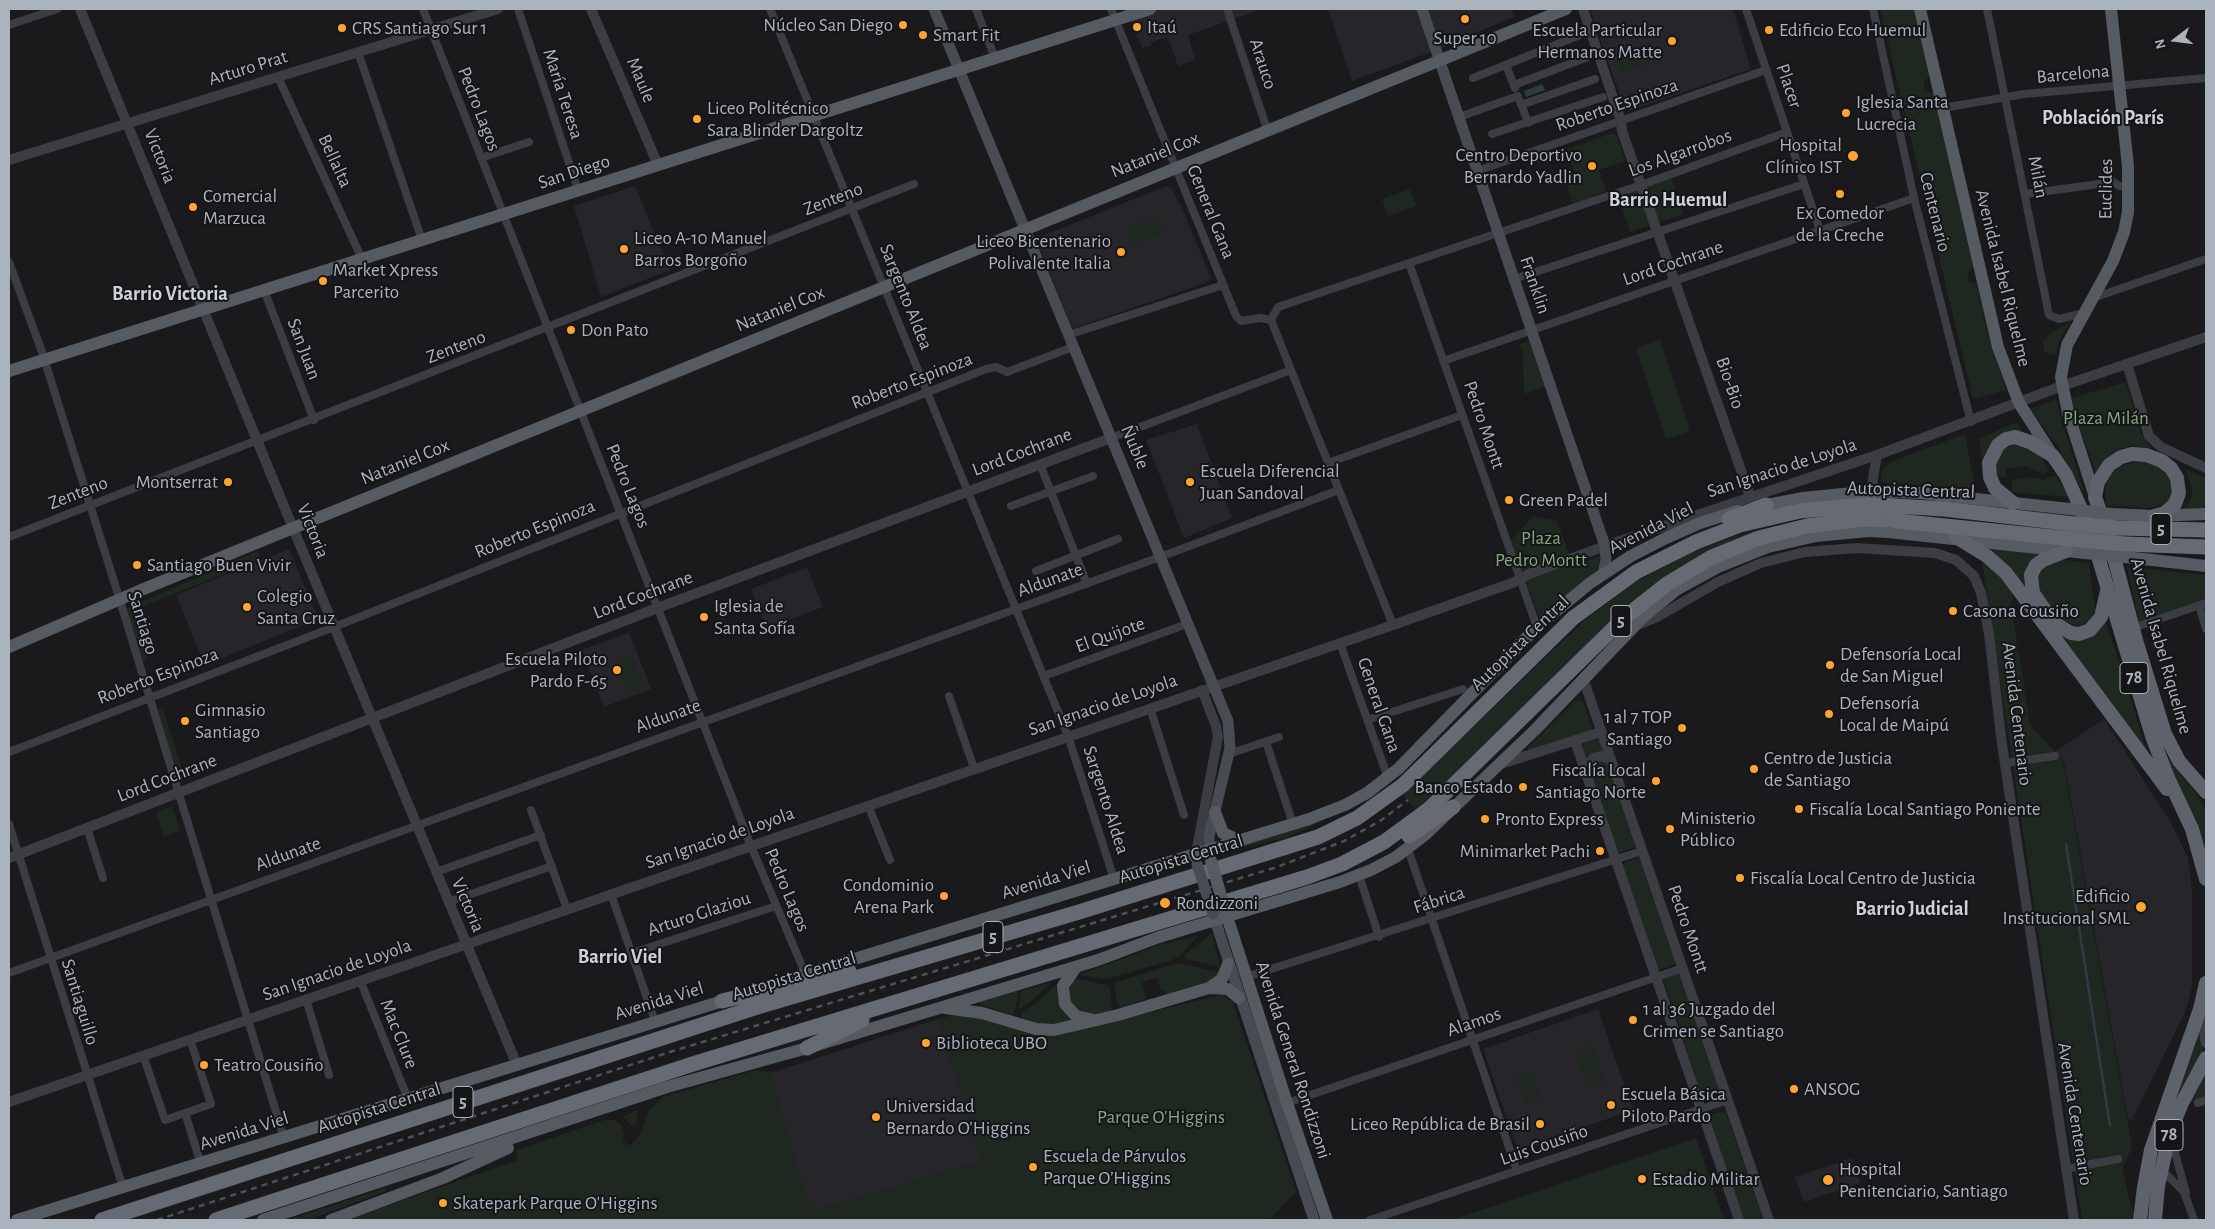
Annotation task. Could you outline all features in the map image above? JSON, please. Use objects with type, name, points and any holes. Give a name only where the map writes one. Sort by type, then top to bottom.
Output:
[{"type":"highway","points":[[2013,503],[1996,490],[1990,477],[1990,461],[1996,447],[2006,439],[2019,438],[2037,445],[2053,456]]},
{"type":"highway","points":[[2095,497],[2102,474],[2114,460],[2132,454],[2151,457],[2171,468],[2179,489],[2177,500],[2171,509],[2154,516]]},
{"type":"highway","name":"Avenida Isabel Riquelme","points":[[2053,456],[2080,503],[2108,588],[2152,736],[2197,844],[2206,879]]},
{"type":"highway","name":"Avenida Isabel Riquelme","points":[[2095,497],[2114,553],[2133,628],[2165,734],[2179,761],[2206,792]]},
{"type":"highway","name":"Autopista Central","points":[[216,1220],[680,1069],[1307,877],[1352,860],[1400,832],[1429,810],[1624,618],[1674,579],[1712,557],[1759,538],[1807,526],[1866,516],[1880,498],[1952,510],[2072,517],[2117,528],[2206,530]]},
{"type":"highway","points":[[1653,563],[1666,550],[1692,534],[1766,505]]},
{"type":"highway","name":"Autopista Central","points":[[102,1220],[638,1045],[1285,849],[1346,825],[1403,785],[1573,618],[1612,588],[1653,563],[1696,542],[1754,522],[1800,511],[1866,516],[1888,526],[2125,551],[2206,547]]},
{"type":"highway","points":[[1956,537],[1987,556],[2006,573],[2185,814]]},
{"type":"highway","points":[[2066,551],[2039,562],[2032,571],[2030,578],[2035,597],[2056,626],[2075,634],[2086,632],[2093,628],[2103,612],[2108,588]]},
{"type":"highway","points":[[1352,860],[1406,838],[1453,807]]},
{"type":"highway","points":[[722,1001],[844,972],[907,963]]},
{"type":"highway","name":"78","points":[[2140,1220],[2147,1168],[2155,1135],[2200,1009],[2206,983]]},
{"type":"highway","points":[[807,1048],[904,999]]},
{"type":"highway","name":"78","points":[[2155,1220],[2161,1169],[2176,1118],[2206,1058]]},
{"type":"main road","name":"Ñuble","points":[[934,9],[1187,624],[1208,688],[1229,727],[1228,754],[1209,836],[1210,855],[1226,913]]},
{"type":"main road","name":"San Diego","points":[[9,371],[959,70],[1113,14],[1150,9]]},
{"type":"main road","name":"Franklin","points":[[1422,9],[1605,546],[1606,559],[1603,574]]},
{"type":"main road","name":"Nataniel Cox","points":[[9,647],[580,410],[1439,59],[1566,9]]},
{"type":"main road","name":"Avenida Isabel Riquelme","points":[[1920,9],[1992,326],[2007,376],[2019,403],[2053,456]]},
{"type":"main road","name":"Euclides","points":[[2062,386],[2064,353],[2121,242],[2128,212],[2129,186],[2110,9]]},
{"type":"main road","name":"Avenida Isabel Riquelme","points":[[2062,386],[2074,432],[2095,497]]},
{"type":"main road","name":"Avenida Viel","points":[[17,1220],[722,1001],[805,973],[1114,879],[1210,855],[1238,840],[1293,824],[1345,805],[1388,778],[1408,760],[1537,627],[1567,601],[1603,574],[1649,546],[1683,530],[1718,517],[1766,505],[1822,495],[1866,516]]},
{"type":"main road","points":[[1880,498],[2013,503],[2072,517],[2111,514],[2154,516],[2206,514]]},
{"type":"main road","points":[[263,1220],[676,1085],[807,1048],[1077,966],[1226,913],[1359,875],[1408,849],[1535,730],[1632,628],[1676,590],[1741,556],[1801,539],[1866,516]]},
{"type":"main road","points":[[1888,526],[2066,551],[2084,546]]},
{"type":"main road","points":[[2125,551],[2206,566]]},
{"type":"main road","points":[[1215,812],[1223,833],[1238,840]]},
{"type":"main road","name":"Ñuble","points":[[1197,859],[1214,917]]},
{"type":"main road","name":"Avenida General Rondizzoni","points":[[1226,913],[1246,977],[1314,1220]]},
{"type":"main road","name":"Avenida General Rondizzoni","points":[[1214,917],[1239,998],[1327,1220]]},
{"type":"main road","points":[[1209,988],[1222,978],[1228,964]]},
{"type":"main road","points":[[1077,966],[1063,986],[1064,1004],[1076,1016],[1096,1020]]},
{"type":"main road","points":[[940,1008],[982,1013],[1045,1030],[1062,1030],[1209,988],[1228,989],[1239,998]]},
{"type":"main road","points":[[331,1220],[443,1178],[511,1147],[546,1128]]},
{"type":"main road","points":[[9,1214],[11,1220]]},
{"type":"street","points":[[9,25],[57,9]]},
{"type":"street","name":"Victoria","points":[[80,9],[465,944],[517,1065]]},
{"type":"street","name":"Pedro Lagos","points":[[423,9],[659,607],[751,846],[805,973]]},
{"type":"street","name":"Arturo Prat","points":[[9,160],[498,9]]},
{"type":"street","name":"María Teresa","points":[[518,9],[578,190]]},
{"type":"street","name":"Maule","points":[[591,9],[658,165]]},
{"type":"street","name":"Sargento Aldea","points":[[770,9],[1068,736],[1114,879]]},
{"type":"street","points":[[976,9],[995,58]]},
{"type":"street","name":"Arauco","points":[[1228,9],[1268,130]]},
{"type":"street","name":"Bio-Bio","points":[[1583,9],[1621,121],[1627,129],[1660,232],[1677,275],[1676,281],[1750,496]]},
{"type":"street","name":"Placer","points":[[1746,9],[1820,230]]},
{"type":"street","name":"Centenario","points":[[1873,9],[1914,198],[1971,422]]},
{"type":"street","name":"Milán","points":[[1987,9],[2049,315],[2059,319],[2084,313]]},
{"type":"street","name":"General Gana","points":[[1113,14],[1236,316],[1241,321],[1260,318],[1271,320]]},
{"type":"street","points":[[1472,78],[1580,36]]},
{"type":"street","points":[[358,52],[422,240]]},
{"type":"street","points":[[1514,85],[1588,57]]},
{"type":"street","points":[[1506,65],[1528,123]]},
{"type":"street","name":"Roberto Espinoza","points":[[1477,170],[1766,70]]},
{"type":"street","name":"Bellalta","points":[[278,77],[362,259]]},
{"type":"street","name":"Barcelona","points":[[1943,108],[2005,96],[2206,78]]},
{"type":"street","points":[[1521,105],[1595,79]]},
{"type":"street","points":[[1459,117],[1518,96]]},
{"type":"street","points":[[1492,134],[1603,97]]},
{"type":"street","name":"Los Algarrobos","points":[[1499,233],[1644,184],[1787,132]]},
{"type":"street","points":[[481,158],[529,142]]},
{"type":"street","points":[[2024,194],[2114,182],[2119,186],[2129,186]]},
{"type":"street","name":"Zenteno","points":[[9,537],[314,420],[914,184]]},
{"type":"street","points":[[1514,279],[1804,184]]},
{"type":"street","name":"Lord Cochrane","points":[[1443,361],[1914,198]]},
{"type":"street","points":[[1393,625],[1271,320],[1278,307],[1499,233]]},
{"type":"street","points":[[2093,298],[2206,259]]},
{"type":"street","name":"Santiago","points":[[9,262],[44,360],[120,600],[284,1138]]},
{"type":"street","name":"Pedro Montt","points":[[1409,263],[1537,627]]},
{"type":"street","points":[[1068,335],[1223,285]]},
{"type":"street","name":"San Juan","points":[[264,290],[314,420]]},
{"type":"street","name":"San Ignacio de Loyola","points":[[9,1102],[1393,625],[1605,546],[1877,455],[1971,422],[2062,386],[2206,337]]},
{"type":"street","name":"Roberto Espinoza","points":[[9,752],[149,696],[334,627],[990,368],[1010,371],[1073,347]]},
{"type":"street","points":[[2127,364],[2149,436],[2161,447],[2206,468]]},
{"type":"street","name":"Lord Cochrane","points":[[13,856],[659,607],[1291,370]]},
{"type":"street","points":[[1328,463],[1462,415]]},
{"type":"street","points":[[1857,548],[1866,516],[1877,455]]},
{"type":"street","points":[[1040,464],[1088,584]]},
{"type":"street","points":[[1010,506],[1093,476]]},
{"type":"street","name":"Aldunate","points":[[9,972],[1160,558],[1339,490]]},
{"type":"street","points":[[1866,516],[1890,549]]},
{"type":"street","points":[[1036,571],[1118,539]]},
{"type":"street","name":"Avenida Centenario","points":[[1632,628],[1657,617],[1718,582],[1761,563],[1805,552],[1857,548],[1890,549],[1946,555],[1962,564],[1974,576],[1982,593],[1988,624],[2005,763],[2074,1220]]},
{"type":"street","points":[[2133,628],[2203,604],[2206,629]]},
{"type":"street","name":"El Quijote","points":[[1044,676],[1187,624]]},
{"type":"street","name":"General Gana","points":[[1340,643],[1388,778]]},
{"type":"street","name":"Pedro Montt","points":[[1583,678],[1769,1220]]},
{"type":"street","name":"Ñuble","points":[[1197,859],[1218,737],[1208,688]]},
{"type":"street","points":[[1367,720],[1463,689]]},
{"type":"street","points":[[949,696],[974,768]]},
{"type":"street","points":[[1150,708],[1184,815]]},
{"type":"street","points":[[1498,765],[1601,732]]},
{"type":"street","points":[[1228,754],[1279,737]]},
{"type":"street","points":[[1576,741],[1739,1220]]},
{"type":"street","points":[[1266,742],[1293,824]]},
{"type":"street","points":[[1585,768],[1594,758],[1601,756],[1610,759]]},
{"type":"street","points":[[2005,763],[2055,756]]},
{"type":"street","points":[[868,805],[890,860]]},
{"type":"street","points":[[531,810],[567,909]]},
{"type":"street","name":"Santiaguillo","points":[[9,824],[13,856],[50,958],[123,1188]]},
{"type":"street","points":[[87,828],[103,878]]},
{"type":"street","points":[[436,872],[541,835]]},
{"type":"street","points":[[1408,849],[1517,1171]]},
{"type":"street","name":"Fábrica","points":[[1246,977],[1379,937],[1642,851]]},
{"type":"street","points":[[448,902],[552,866]]},
{"type":"street","points":[[1359,875],[1379,937]]},
{"type":"street","points":[[611,894],[655,1021]]},
{"type":"street","name":"Arturo Glaziou","points":[[632,953],[776,906]]},
{"type":"street","name":"Alamos","points":[[1281,1106],[1683,968]]},
{"type":"street","name":"Mac Clure","points":[[360,980],[408,1099]]},
{"type":"street","points":[[306,999],[329,1075]]},
{"type":"street","points":[[2200,1009],[2206,1043]]},
{"type":"street","points":[[143,1055],[165,1120],[211,1104],[190,1039]]},
{"type":"street","name":"Luis Cousiño","points":[[1370,1220],[1728,1100]]},
{"type":"street","points":[[185,1113],[201,1164]]},
{"type":"street","points":[[2175,1153],[2194,1220]]},
{"type":"street","points":[[2065,1169],[2118,1159]]},
{"type":"street","points":[[2161,1169],[2180,1187],[2188,1199]]},
{"type":"shaded area","points":[[1127,9],[1262,9],[1188,35],[1195,60],[1178,66],[1168,37],[1151,42],[1151,45],[1142,48]]},
{"type":"shaded area","points":[[1328,9],[1511,9],[1514,17],[1465,37],[1466,39],[1352,81]]},
{"type":"shaded area","name":"Escuela Particular Hermanos Matte","points":[[1595,9],[1733,9],[1751,69],[1629,111],[1624,107],[1591,12]]},
{"type":"shaded area","points":[[1542,84],[1545,90],[1526,97],[1524,91]]},
{"type":"shaded area","name":"Liceo A-10 Manuel Barros Borgoño","points":[[635,186],[670,270],[601,297],[574,206]]},
{"type":"shaded area","name":"Liceo Bicentenario Polivalente Italia","points":[[1166,186],[1172,188],[1179,205],[1181,205],[1211,278],[1208,282],[1074,328],[1071,326],[1038,243],[1040,237]]},
{"type":"shaded area","name":"Escuela Diferencial Juan Sandoval","points":[[1197,424],[1232,518],[1184,538],[1146,440]]},
{"type":"shaded area","name":"Colegio Santa Cruz","points":[[289,549],[318,619],[205,665],[176,595]]},
{"type":"shaded area","points":[[807,567],[823,607],[766,628],[751,589]]},
{"type":"shaded area","name":"Escuela Piloto Pardo F-65","points":[[629,632],[651,689],[604,707],[582,650]]},
{"type":"shaded area","name":"Edificio Institucional SML","points":[[2104,719],[2170,821],[2188,858],[2192,891],[2192,987],[2186,1010],[2132,1120],[2128,1119],[2064,761],[2056,751]]},
{"type":"shaded area","points":[[1598,1009],[1633,1110],[1518,1150],[1483,1049]]},
{"type":"shaded area","name":"Universidad Bernardo O'Higgins","points":[[938,1019],[982,1161],[818,1210],[811,1206],[807,1203],[770,1073]]},
{"type":"shaded area","name":"Hospital Penitenciario, Santiago","points":[[1852,1158],[1860,1183],[1804,1202],[1795,1177]]},
{"type":"green space","points":[[1880,9],[1914,9],[1930,76],[1924,81],[1925,91],[1934,93],[1973,267],[1967,274],[1969,282],[1976,283],[1987,331],[2006,390],[1973,399]]},
{"type":"green space","points":[[1650,43],[1656,62],[1622,73],[1616,54]]},
{"type":"green space","name":"Centro Deportivo Bernardo Yadlin","points":[[1613,133],[1617,136],[1625,161],[1599,170],[1606,191],[1573,204],[1567,185],[1577,182],[1567,149]]},
{"type":"green space","points":[[1671,176],[1683,214],[1630,232],[1618,195]]},
{"type":"green space","points":[[1410,189],[1416,206],[1388,216],[1382,199]]},
{"type":"green space","points":[[1157,215],[1164,232],[1134,245],[1127,228]]},
{"type":"green space","points":[[2070,322],[2058,344],[2056,354],[2051,355],[2044,352],[2043,342],[2049,335]]},
{"type":"green space","points":[[1529,340],[1545,387],[1524,394],[1523,354],[1520,344]]},
{"type":"green space","points":[[1660,340],[1690,431],[1666,439],[1636,348]]},
{"type":"green space","name":"Plaza Milán","points":[[2126,382],[2140,431],[2150,448],[2131,446],[2119,449],[2103,461],[2096,472],[2069,399]]},
{"type":"green space","name":"Plaza Milán","points":[[2056,399],[2086,497],[2056,444],[2030,409]]},
{"type":"green space","points":[[2014,423],[2018,424],[2023,433],[1997,440],[1994,492],[1988,491],[1979,439]]},
{"type":"green space","points":[[1965,434],[1975,489],[1880,482],[1883,469],[1888,463]]},
{"type":"green space","points":[[2017,440],[2038,453],[2049,470],[2043,474],[2026,466],[2006,469],[2006,477],[1997,477],[1994,463],[2000,447]]},
{"type":"green space","points":[[2141,462],[2161,466],[2174,482],[2172,498],[2167,504],[2148,508],[2106,505],[2108,478],[2114,470],[2126,464]]},
{"type":"green space","points":[[2186,470],[2206,478],[2206,510],[2179,512],[2188,504],[2193,492]]},
{"type":"green space","points":[[2055,475],[2069,497],[2011,492],[2013,480],[2031,477],[2044,480]]},
{"type":"green space","name":"Plaza Pedro Montt","points":[[1533,516],[1557,521],[1573,566],[1601,555],[1596,573],[1540,620],[1511,540]]},
{"type":"green space","points":[[1811,518],[1754,533],[1665,578],[1417,811],[1403,794],[1586,619],[1634,583],[1691,553],[1735,536]]},
{"type":"green space","points":[[1993,547],[2042,551],[2035,556],[2026,570],[2025,580],[2028,593],[1994,552]]},
{"type":"green space","points":[[258,551],[261,559],[141,607],[143,613],[135,617],[147,659],[142,661],[125,609]]},
{"type":"green space","points":[[1981,556],[1997,569],[2014,594],[2011,604],[2030,725],[2063,761],[2132,1147],[2122,1170],[2135,1220],[2082,1220]]},
{"type":"green space","points":[[2064,560],[2089,563],[2095,609],[2089,621],[2083,624],[2076,625],[2063,621],[2040,593],[2036,576],[2040,569],[2055,561]]},
{"type":"green space","points":[[2127,567],[2206,575],[2206,602],[2139,623]]},
{"type":"green space","points":[[2106,623],[2146,750],[2055,633],[2094,635]]},
{"type":"green space","points":[[632,654],[644,687],[627,694],[615,661]]},
{"type":"green space","points":[[1580,700],[1583,702],[1592,729],[1590,732],[1529,751],[1528,748],[1575,701]]},
{"type":"green space","points":[[163,708],[184,776],[178,778],[157,710]]},
{"type":"green space","points":[[1599,739],[1635,847],[1616,854],[1579,745]]},
{"type":"green space","points":[[2162,753],[2195,792],[2206,810],[2206,858]]},
{"type":"green space","points":[[172,806],[180,830],[164,837],[156,812]]},
{"type":"green space","points":[[1323,821],[1285,838],[1227,851],[1227,849]]},
{"type":"green space","points":[[1639,858],[1676,964],[1658,970],[1621,864]]},
{"type":"green space","points":[[1212,933],[1220,967],[1185,959],[1185,955]]},
{"type":"green space","points":[[1199,935],[1178,957],[1169,961],[1106,979],[1079,975],[1157,946]]},
{"type":"green space","points":[[1178,963],[1219,972],[1215,982],[1166,995],[1164,990],[1161,991],[1157,978],[1142,982],[1146,998],[1123,1008],[1118,1005],[1114,988],[1117,982]]},
{"type":"green space","points":[[1680,973],[1721,1091],[1703,1098],[1663,979]]},
{"type":"green space","points":[[1073,978],[1107,985],[1110,990],[1112,1011],[1084,1016],[1067,1002]]},
{"type":"green space","points":[[1061,980],[1071,1023],[1039,1024],[1022,1020],[1021,1013],[1040,1000]]},
{"type":"green space","points":[[1052,982],[1032,1001],[1018,1010],[1021,991]]},
{"type":"green space","points":[[1016,991],[1019,993],[1013,1015],[979,1004],[980,1002]]},
{"type":"green space","name":"Parque O'Higgins","points":[[1221,995],[1233,1002],[1296,1191],[1270,1220],[346,1220],[518,1160],[516,1150],[605,1120],[614,1120],[620,1124],[625,1134],[622,1140],[630,1146],[641,1133],[649,1110],[663,1097],[756,1070],[770,1073],[807,1203],[818,1210],[982,1161],[938,1019],[954,1015],[978,1017],[1055,1035]]},
{"type":"green space","points":[[2199,1029],[2203,1052],[2162,1134]]},
{"type":"green space","points":[[1592,1044],[1605,1082],[1588,1088],[1575,1050]]},
{"type":"green space","points":[[1532,1071],[1542,1100],[1526,1105],[1516,1076]]},
{"type":"green space","points":[[2206,1071],[2206,1097],[2189,1103]]},
{"type":"green space","points":[[638,1110],[636,1124],[632,1127],[623,1116]]},
{"type":"green space","points":[[1724,1111],[1763,1220],[1743,1220],[1708,1116]]},
{"type":"green space","name":"Estadio Militar","points":[[1696,1138],[1724,1220],[1452,1220]]},
{"type":"green space","points":[[385,1188],[386,1191],[308,1220],[288,1220]]},
{"type":"waterway","points":[[2066,844],[2110,1126]]},
{"type":"railway","points":[[157,1220],[673,1051],[1277,867],[1344,841],[1380,821],[1408,800]]},
{"type":"place","name":"Super 10","points":[[1465,19]]},
{"type":"place","name":"Núcleo San Diego","points":[[903,25]]},
{"type":"place","name":"Itaú","points":[[1137,27]]},
{"type":"place","name":"CRS Santiago Sur 1","points":[[342,28]]},
{"type":"place","name":"Edificio Eco Huemul","points":[[1769,30]]},
{"type":"place","name":"Smart Fit","points":[[923,35]]},
{"type":"place","name":"Escuela Particular Hermanos Matte","points":[[1672,41]]},
{"type":"place","name":"Iglesia Santa Lucrecia","points":[[1846,113]]},
{"type":"place","name":"Liceo Politécnico Sara Blinder Dargoltz","points":[[697,119]]},
{"type":"place","name":"Hospital Clínico IST","points":[[1853,156]]},
{"type":"place","name":"Centro Deportivo Bernardo Yadlin","points":[[1592,166]]},
{"type":"place","name":"Ex Comedor de la Creche","points":[[1840,194]]},
{"type":"place","name":"Comercial Marzuca","points":[[193,207]]},
{"type":"place","name":"Liceo A-10 Manuel Barros Borgoño","points":[[624,249]]},
{"type":"place","name":"Liceo Bicentenario Polivalente Italia","points":[[1121,252]]},
{"type":"place","name":"Market Xpress Parcerito","points":[[323,281]]},
{"type":"place","name":"Don Pato","points":[[571,330]]},
{"type":"place","name":"Montserrat","points":[[228,482]]},
{"type":"place","name":"Escuela Diferencial Juan Sandoval","points":[[1190,482]]},
{"type":"place","name":"Green Padel","points":[[1509,500]]},
{"type":"place","name":"Santiago Buen Vivir","points":[[137,565]]},
{"type":"place","name":"Colegio Santa Cruz","points":[[247,607]]},
{"type":"place","name":"Casona Cousiño","points":[[1953,611]]},
{"type":"place","name":"Iglesia de Santa Sofía","points":[[704,617]]},
{"type":"place","name":"Defensoría Local de San Miguel","points":[[1830,665]]},
{"type":"place","name":"Escuela Piloto Pardo F-65","points":[[617,670]]},
{"type":"place","name":"Defensoría Local de Maipú","points":[[1829,714]]},
{"type":"place","name":"Gimnasio Santiago","points":[[185,721]]},
{"type":"place","name":"1 al 7 TOP Santiago","points":[[1682,728]]},
{"type":"place","name":"Centro de Justicia de Santiago","points":[[1754,769]]},
{"type":"place","name":"Fiscalía Local Santiago Norte","points":[[1656,781]]},
{"type":"place","name":"Banco Estado","points":[[1523,787]]},
{"type":"place","name":"Fiscalía Local Santiago Poniente","points":[[1799,809]]},
{"type":"place","name":"Pronto Express","points":[[1485,819]]},
{"type":"place","name":"Ministerio Público","points":[[1670,829]]},
{"type":"place","name":"Minimarket Pachi","points":[[1600,851]]},
{"type":"place","name":"Fiscalía Local Centro de Justicia","points":[[1740,878]]},
{"type":"place","name":"Condominio Arena Park","points":[[944,896]]},
{"type":"place","name":"Rondizzoni","points":[[1165,903]]},
{"type":"place","name":"Edificio Institucional SML","points":[[2141,907]]},
{"type":"place","name":"1 al 36 Juzgado del Crimen se Santiago","points":[[1633,1020]]},
{"type":"place","name":"Biblioteca UBO","points":[[926,1043]]},
{"type":"place","name":"Teatro Cousiño","points":[[204,1065]]},
{"type":"place","name":"ANSOG","points":[[1794,1089]]},
{"type":"place","name":"Escuela Básica Piloto Pardo","points":[[1611,1105]]},
{"type":"place","name":"Universidad Bernardo O'Higgins","points":[[876,1117]]},
{"type":"place","name":"Liceo República de Brasil","points":[[1540,1124]]},
{"type":"place","name":"Escuela de Párvulos Parque O’Higgins","points":[[1033,1167]]},
{"type":"place","name":"Estadio Militar","points":[[1642,1179]]},
{"type":"place","name":"Hospital Penitenciario, Santiago","points":[[1828,1180]]},
{"type":"place","name":"Skatepark Parque O'Higgins","points":[[443,1203]]},
{"type":"district","name":"Población París","points":[[2103,118]]},
{"type":"district","name":"Barrio Huemul","points":[[1668,200]]},
{"type":"district","name":"Barrio Victoria","points":[[170,294]]},
{"type":"district","name":"Barrio Judicial","points":[[1912,909]]},
{"type":"district","name":"Barrio Viel","points":[[620,957]]}]
